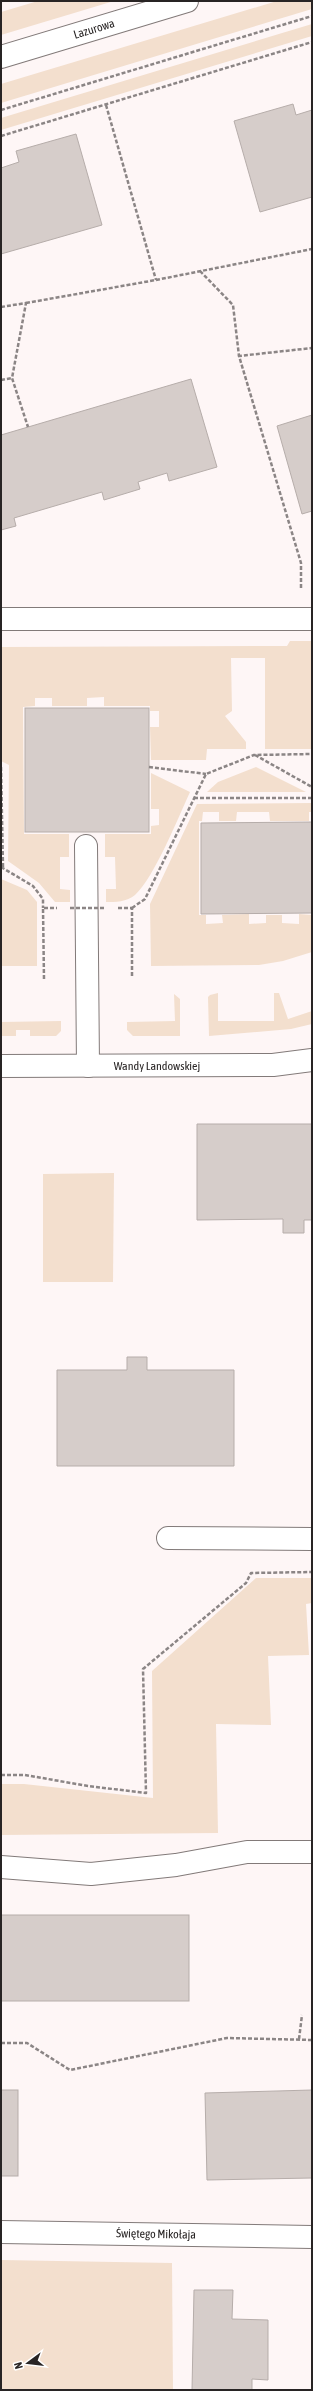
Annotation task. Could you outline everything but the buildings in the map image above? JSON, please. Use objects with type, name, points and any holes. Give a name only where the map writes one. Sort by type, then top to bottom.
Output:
[{"type":"street","name":"Lazurowa","points":[[1,57],[187,1]]},
{"type":"street","points":[[1,619],[312,619]]},
{"type":"street","points":[[86,846],[88,1066]]},
{"type":"street","name":"Wandy Landowskiej","points":[[1,1066],[273,1065],[312,1060]]},
{"type":"street","points":[[168,1538],[312,1539]]},
{"type":"street","points":[[1,1867],[91,1874],[176,1865],[247,1852],[312,1852]]},
{"type":"street","name":"Świętego Mikołaja","points":[[1,2232],[312,2237]]},
{"type":"path","points":[[1,110],[312,16]]},
{"type":"path","points":[[1,136],[312,42]]},
{"type":"path","points":[[106,105],[156,280]]},
{"type":"path","points":[[1,307],[156,280],[312,249]]},
{"type":"path","points":[[199,271],[233,305],[239,356],[301,563]]},
{"type":"path","points":[[26,303],[12,378],[28,427]]},
{"type":"path","points":[[239,356],[312,348]]},
{"type":"path","points":[[1,380],[12,378]]},
{"type":"path","points":[[254,754],[312,787]]},
{"type":"path","points":[[149,766],[206,774],[254,754],[312,754]]},
{"type":"path","points":[[1,767],[3,768],[2,867],[33,886],[43,899],[44,978]]},
{"type":"path","points":[[44,908],[132,908],[145,899],[206,774]]},
{"type":"path","points":[[194,798],[312,798]]},
{"type":"path","points":[[132,908],[132,978]]},
{"type":"path","points":[[1,1775],[25,1775],[88,1786],[146,1793],[143,1670],[246,1583],[251,1573],[312,1572]]},
{"type":"path","points":[[299,2040],[302,2015]]},
{"type":"path","points":[[1,2043],[27,2043],[70,2070],[227,2038],[312,2040]]},
{"type":"shaded area","points":[[38,1],[114,1],[1,35],[1,12]]},
{"type":"shaded area","points":[[277,1],[312,1],[312,9],[1,103],[1,84]]},
{"type":"shaded area","points":[[312,24],[312,36],[1,130],[1,118]]},
{"type":"shaded area","points":[[290,641],[312,641],[312,749],[265,749],[265,658],[231,658],[232,711],[225,716],[246,742],[246,749],[207,749],[206,760],[151,760],[150,727],[159,727],[159,711],[150,711],[150,706],[104,706],[104,697],[87,698],[87,706],[52,706],[52,698],[35,698],[35,706],[23,707],[24,834],[69,834],[69,857],[60,857],[60,889],[70,890],[70,902],[55,902],[39,883],[8,861],[9,765],[1,761],[1,647],[287,646]]},
{"type":"shaded area","points":[[256,767],[306,792],[207,792],[218,782]]},
{"type":"shaded area","points":[[151,773],[190,792],[158,862],[142,887],[135,895],[128,899],[106,902],[106,889],[116,889],[115,857],[105,857],[105,834],[151,834],[151,826],[159,825],[159,809],[151,809]]},
{"type":"shaded area","points":[[312,803],[312,812],[309,812],[309,821],[270,821],[269,812],[237,812],[236,821],[219,821],[219,812],[203,812],[202,821],[199,821],[199,915],[206,915],[206,924],[223,923],[222,915],[249,914],[249,924],[266,923],[266,915],[282,915],[282,923],[299,924],[299,914],[312,915],[312,952],[283,961],[259,965],[151,966],[150,904],[197,804]]},
{"type":"shaded area","points":[[1,879],[27,890],[37,902],[37,966],[1,966]]},
{"type":"shaded area","points":[[218,993],[218,1021],[274,1021],[274,993],[279,993],[288,1019],[312,1011],[312,1024],[291,1029],[209,1036],[208,997]]},
{"type":"shaded area","points":[[174,994],[180,999],[180,1036],[133,1036],[127,1030],[127,1022],[175,1021]]},
{"type":"shaded area","points":[[61,1021],[61,1031],[56,1036],[30,1036],[30,1030],[16,1030],[16,1036],[1,1036],[1,1022]]},
{"type":"shaded area","points":[[114,1173],[113,1282],[43,1282],[43,1174]]},
{"type":"shaded area","points":[[256,1578],[312,1578],[312,1603],[306,1604],[309,1655],[268,1656],[271,1725],[216,1724],[218,1833],[1,1835],[1,1784],[24,1784],[153,1798],[152,1671]]},
{"type":"shaded area","points":[[1,2260],[172,2263],[173,2390],[1,2390]]}]
